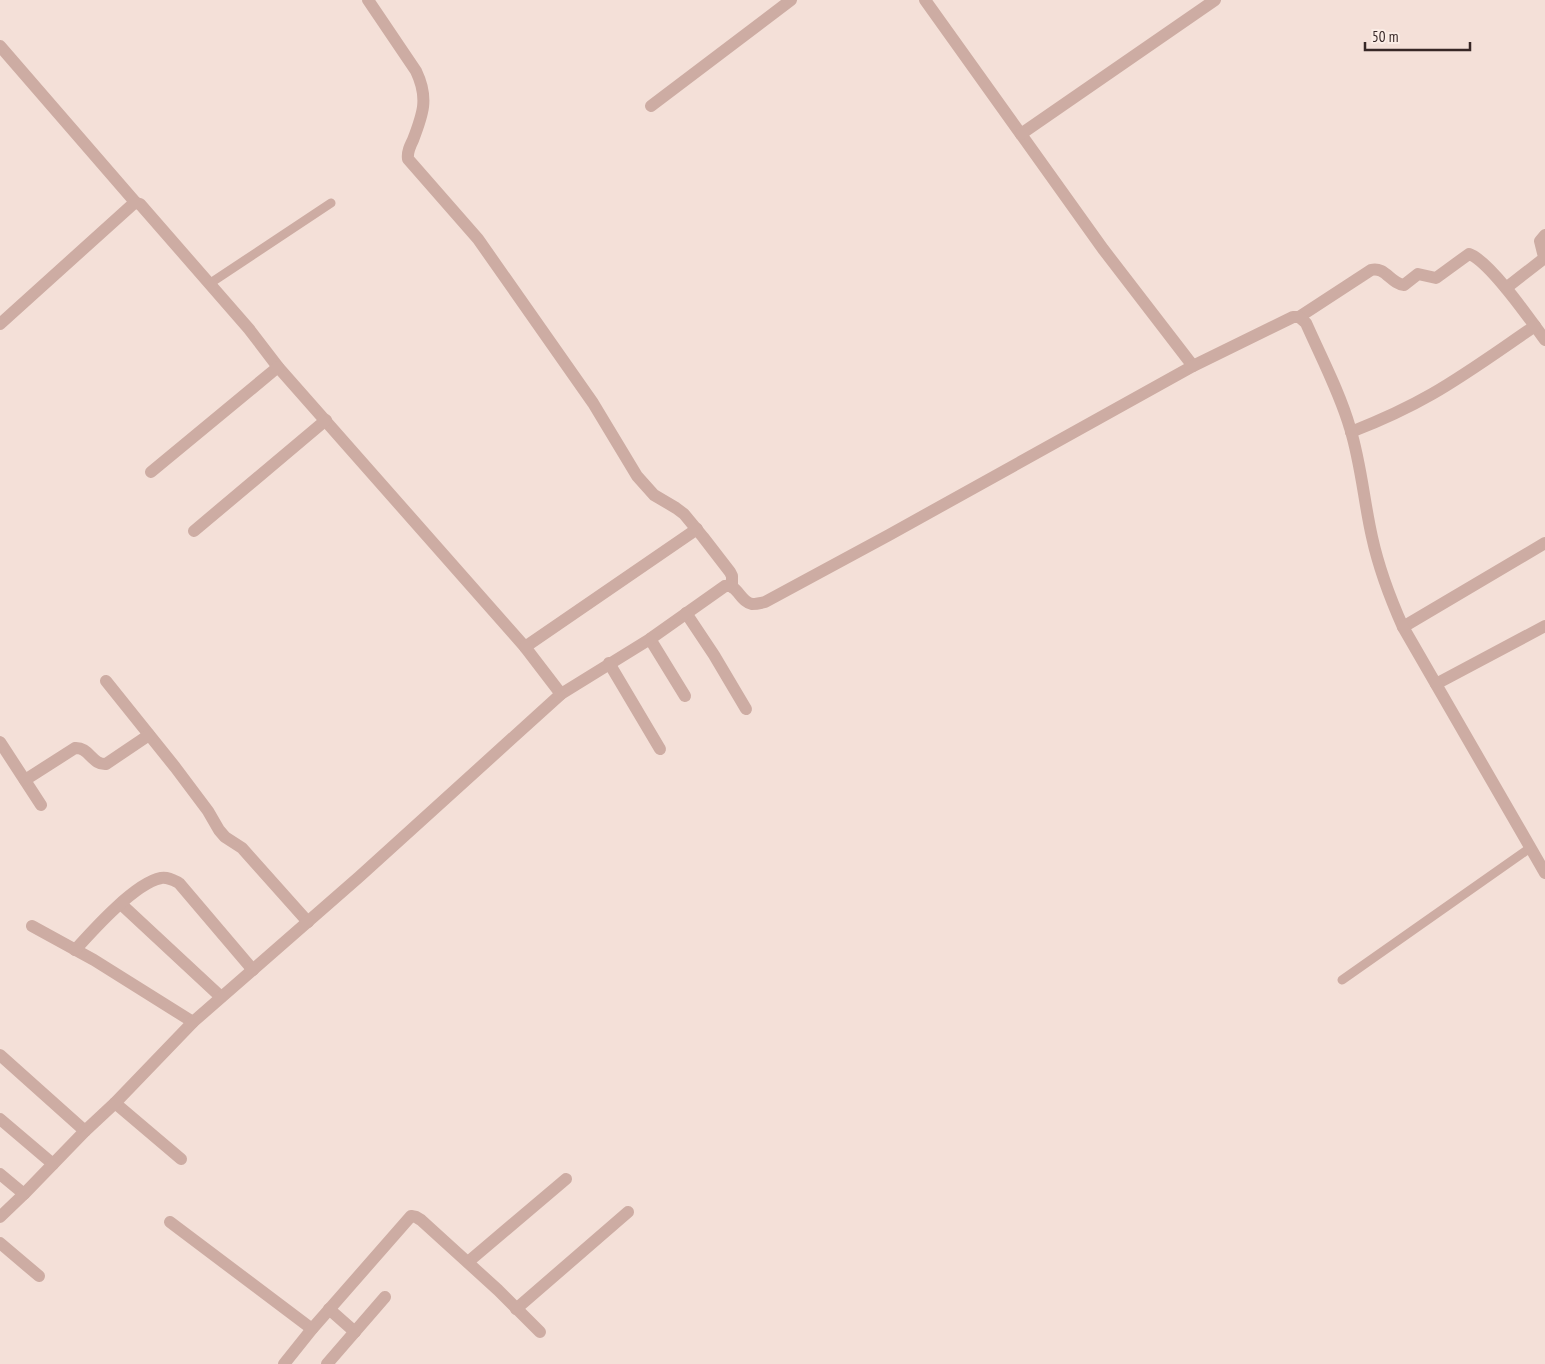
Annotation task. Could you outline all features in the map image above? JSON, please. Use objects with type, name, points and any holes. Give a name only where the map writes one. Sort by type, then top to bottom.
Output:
[{"type":"street","points":[[368,0],[422,83],[424,94],[423,111],[408,150],[408,159],[478,239],[588,395],[641,481],[654,495],[676,508],[697,529],[730,572],[732,587]]},
{"type":"street","points":[[651,106],[791,0]]},
{"type":"street","points":[[925,0],[1103,249],[1193,366]]},
{"type":"street","points":[[1021,134],[1215,0]]},
{"type":"street","points":[[0,46],[136,203],[144,206],[209,284],[249,328],[278,367],[525,647],[561,694]]},
{"type":"street","points":[[0,324],[136,203]]},
{"type":"street","points":[[1506,288],[1542,260],[1544,257],[1540,241],[1545,235]]},
{"type":"street","points":[[0,1217],[115,1103],[192,1022],[308,922],[561,694],[650,639],[725,586],[729,585],[732,587],[749,603],[754,604],[770,600],[1193,366],[1293,317],[1299,317],[1375,268],[1397,283],[1404,285],[1418,274],[1436,278],[1470,254],[1476,257],[1506,288],[1545,340]]},
{"type":"street","points":[[1299,317],[1306,323],[1341,402],[1351,432],[1372,537],[1381,574],[1391,601],[1436,684],[1545,873]]},
{"type":"street","points":[[1351,432],[1402,410],[1459,378],[1535,326]]},
{"type":"street","points":[[151,472],[278,367]]},
{"type":"street","points":[[194,531],[326,420]]},
{"type":"street","points":[[525,647],[697,529]]},
{"type":"street","points":[[1404,627],[1545,543]]},
{"type":"street","points":[[686,613],[746,709]]},
{"type":"street","points":[[1436,684],[1545,626]]},
{"type":"street","points":[[650,639],[685,696]]},
{"type":"street","points":[[609,663],[660,749]]},
{"type":"street","points":[[106,681],[208,811],[219,830],[225,837],[242,848],[308,922]]},
{"type":"street","points":[[25,780],[75,748],[83,749],[101,765],[106,764],[149,734]]},
{"type":"street","points":[[0,742],[41,805]]},
{"type":"street","points":[[75,950],[102,921],[139,889],[162,878],[171,879],[179,883],[253,970]]},
{"type":"street","points":[[121,904],[222,997]]},
{"type":"street","points":[[32,926],[146,992],[192,1022]]},
{"type":"street","points":[[0,1055],[85,1131]]},
{"type":"street","points":[[115,1103],[181,1159]]},
{"type":"street","points":[[0,1119],[53,1164]]},
{"type":"street","points":[[0,1174],[24,1194]]},
{"type":"street","points":[[468,1262],[566,1179]]},
{"type":"street","points":[[516,1309],[628,1212]]},
{"type":"street","points":[[284,1364],[410,1216],[421,1220],[468,1262],[540,1332]]},
{"type":"street","points":[[170,1222],[312,1330]]},
{"type":"street","points":[[0,1243],[39,1276]]},
{"type":"street","points":[[327,1364],[385,1297]]},
{"type":"street","points":[[329,1309],[355,1332]]},
{"type":"lane","points":[[209,284],[331,204]]},
{"type":"lane","points":[[1342,980],[1530,848]]}]
